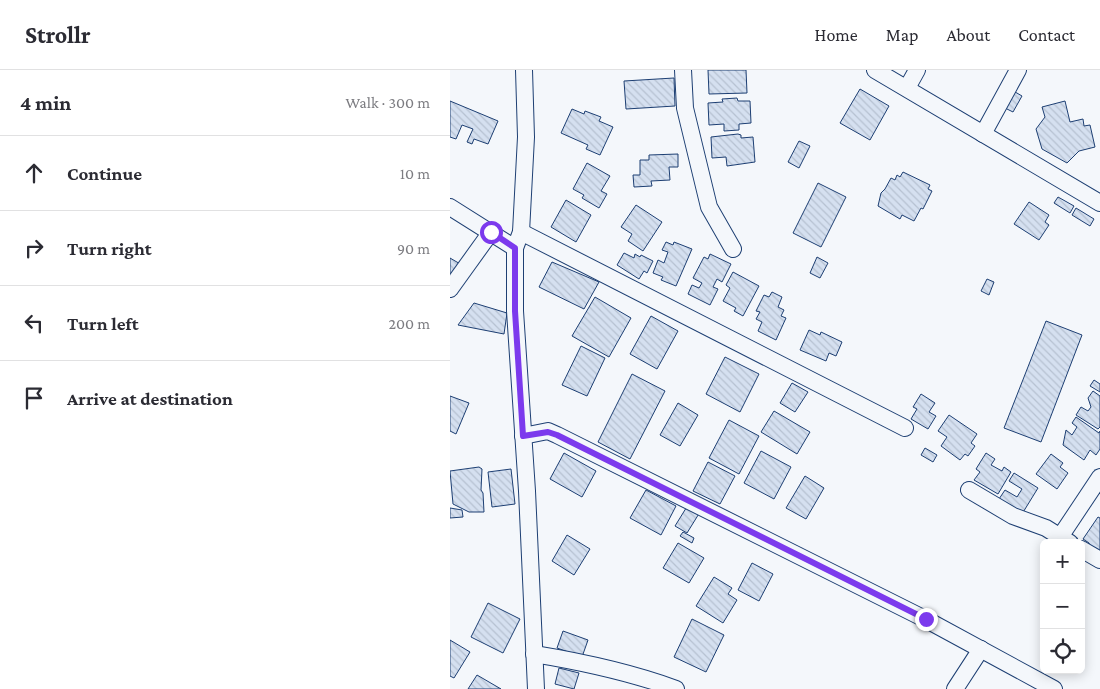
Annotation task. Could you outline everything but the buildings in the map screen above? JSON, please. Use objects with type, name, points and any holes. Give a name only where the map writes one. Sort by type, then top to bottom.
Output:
[{"type":"street","points":[[524,70],[526,137],[521,232],[515,248],[515,311],[536,689]]},
{"type":"street","points":[[683,70],[685,108],[709,208],[733,249]]},
{"type":"street","points":[[875,70],[1100,203]]},
{"type":"street","points":[[907,88],[917,70]]},
{"type":"street","points":[[983,134],[1018,70]]},
{"type":"street","points":[[450,207],[515,248]]},
{"type":"street","points":[[450,290],[491,232]]},
{"type":"street","points":[[521,232],[905,428]]},
{"type":"street","points":[[523,436],[548,432],[557,435],[849,580],[982,649],[1054,689]]},
{"type":"street","points":[[1066,539],[1100,477]]},
{"type":"street","points":[[969,490],[1013,516],[1046,528],[1063,539]]},
{"type":"street","points":[[1085,552],[1100,560]]},
{"type":"street","points":[[955,689],[982,649]]},
{"type":"street","points":[[534,654],[585,663],[636,676],[676,689]]},
{"type":"route","points":[[491,232],[515,248],[515,311],[523,436],[538,432],[548,432],[557,435],[926,619]]}]
